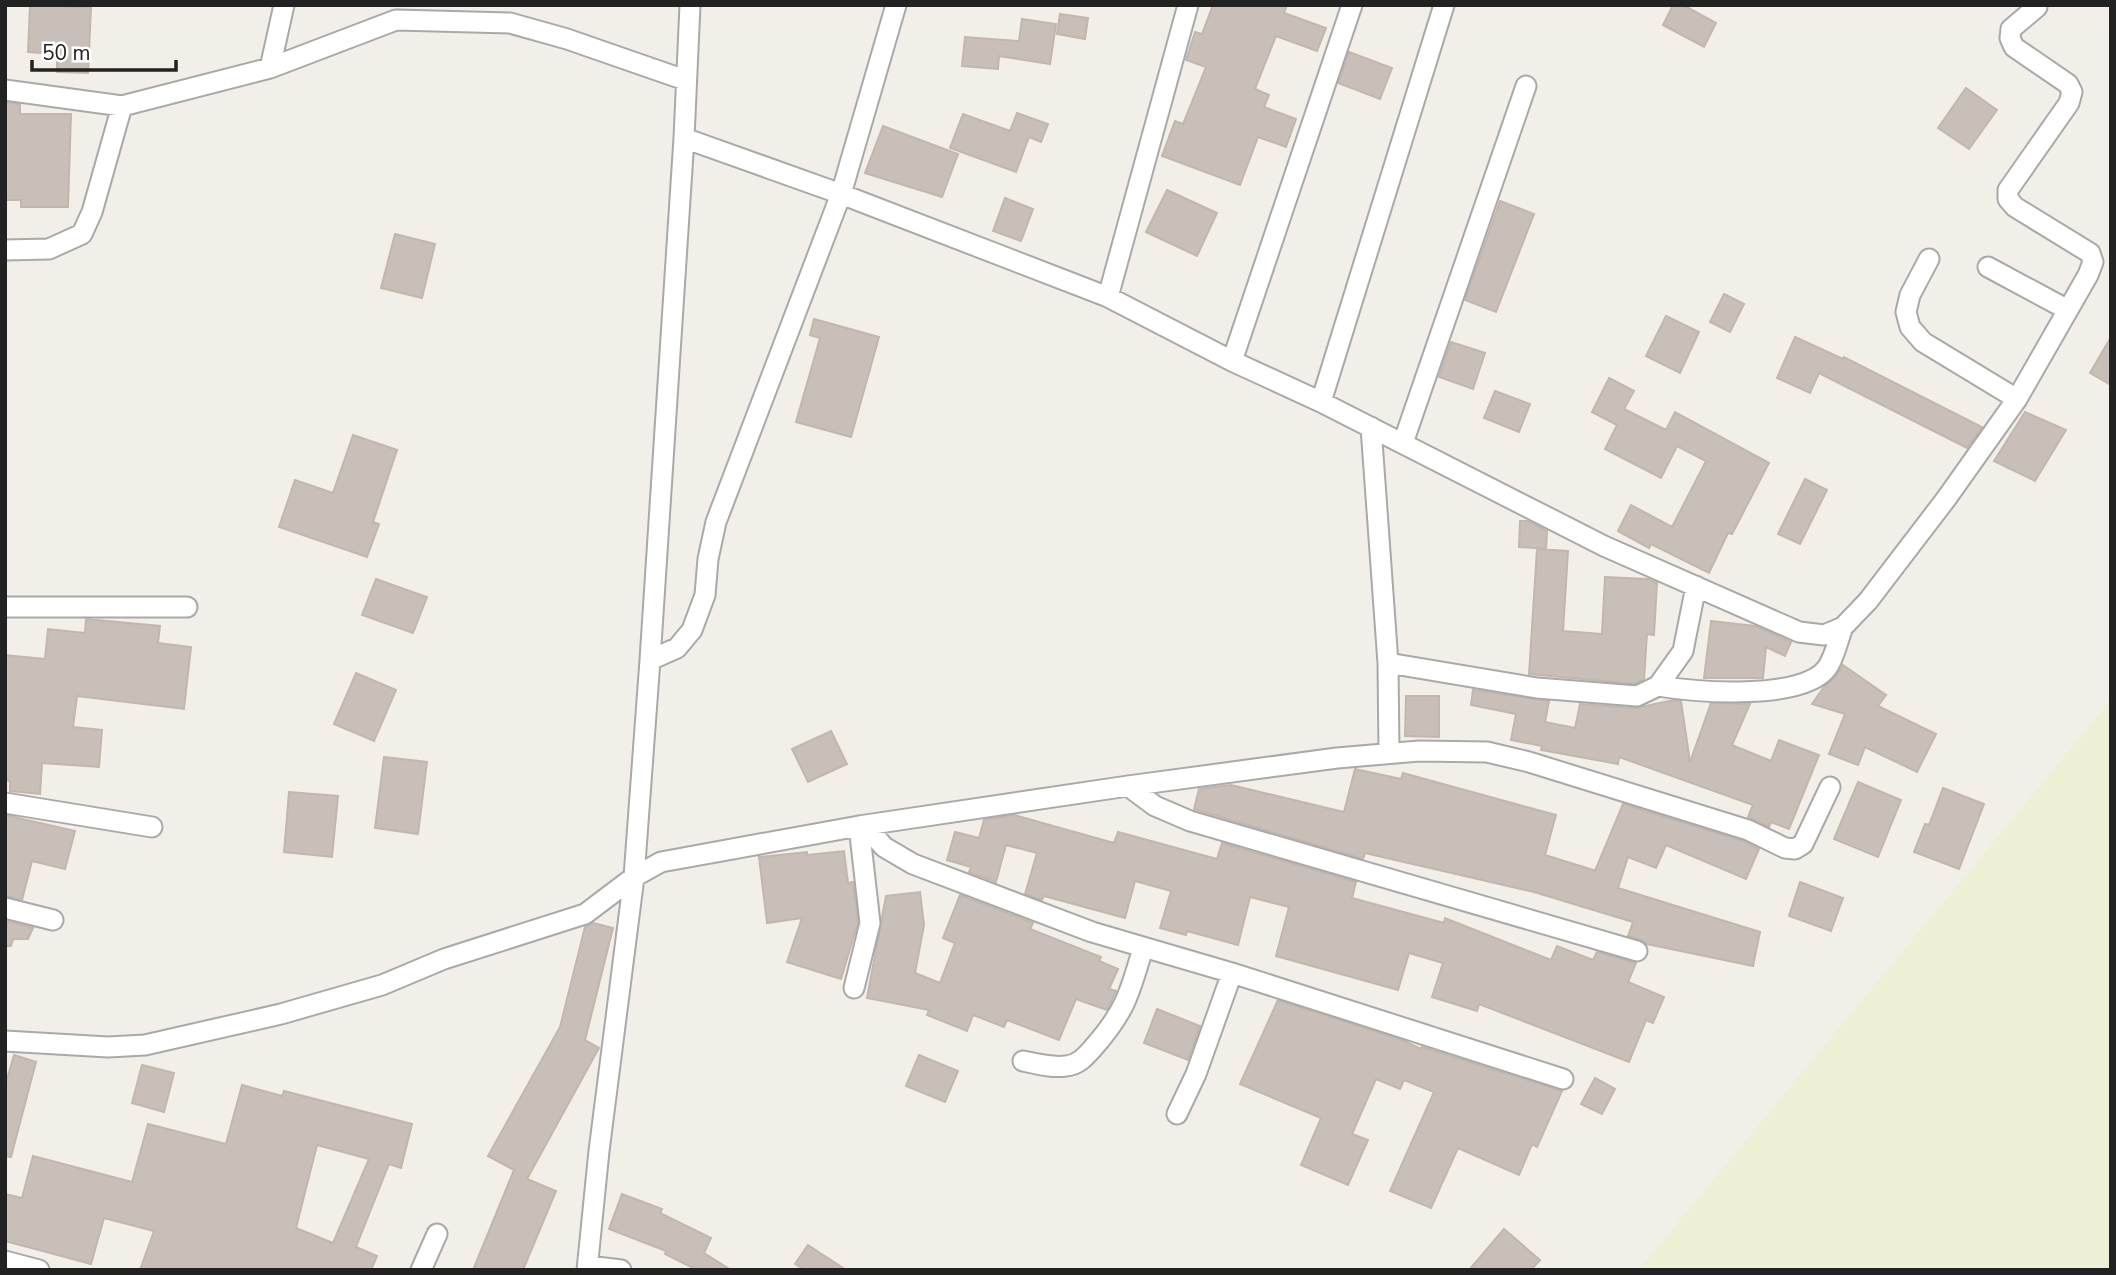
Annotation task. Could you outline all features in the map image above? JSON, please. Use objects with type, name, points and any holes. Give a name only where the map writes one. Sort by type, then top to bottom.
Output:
[{"type":"street","points":[[270,68],[284,5]]},
{"type":"street","points":[[621,1270],[587,1268],[634,877],[684,138],[690,5]]},
{"type":"street","points":[[650,660],[677,648],[692,630],[705,595],[708,559],[716,522],[841,194],[896,5]]},
{"type":"street","points":[[1108,297],[1188,5]]},
{"type":"street","points":[[1232,361],[1352,5]]},
{"type":"street","points":[[1321,402],[1444,5]]},
{"type":"street","points":[[1658,686],[1689,691],[1779,690],[1807,683],[1827,668],[1843,627],[1867,601],[1946,499],[2017,399],[2088,275],[2093,262],[2090,253],[2015,207],[2008,199],[2008,190],[2069,103],[2072,92],[2068,84],[2014,47],[2010,38],[2011,30],[2037,8]]},
{"type":"street","points":[[5,90],[122,106],[270,68],[396,20],[512,14],[567,39],[685,80]]},
{"type":"street","points":[[1403,443],[1526,86]]},
{"type":"street","points":[[5,250],[49,249],[82,234],[92,212],[122,106]]},
{"type":"street","points":[[684,138],[841,194],[1108,297],[1604,546],[1799,632],[1824,635],[1843,627]]},
{"type":"street","points":[[1929,258],[1910,295],[1906,312],[1910,327],[1923,342],[2017,399]]},
{"type":"street","points":[[1988,267],[2068,310]]},
{"type":"street","points":[[1371,428],[1388,663],[1389,753]]},
{"type":"street","points":[[1388,663],[1537,688],[1637,696],[1658,686],[1683,651],[1696,586]]},
{"type":"street","points":[[5,607],[187,607]]},
{"type":"street","points":[[5,1041],[108,1047],[145,1045],[281,1014],[382,985],[444,959],[585,914],[634,877],[662,862],[862,825],[1128,786],[1389,753],[1487,752],[1530,762],[1748,830],[1786,848],[1796,849],[1803,844],[1830,786]]},
{"type":"street","points":[[1128,786],[1155,806],[1190,821],[1637,951]]},
{"type":"street","points":[[5,803],[152,827]]},
{"type":"street","points":[[862,825],[884,847],[913,864],[1092,933],[1232,973],[1563,1079]]},
{"type":"street","points":[[854,988],[870,923],[862,825]]},
{"type":"street","points":[[5,908],[53,920]]},
{"type":"street","points":[[1024,1060],[1052,1067],[1068,1066],[1081,1060],[1111,1028],[1127,1002],[1143,948]]},
{"type":"street","points":[[1177,1114],[1196,1074],[1232,973]]},
{"type":"street","points":[[421,1270],[437,1234]]},
{"type":"street","points":[[5,1261],[39,1270]]},
{"type":"green space","points":[[2111,700],[2111,1270],[1638,1270]]},
{"type":"building","points":[[30,5],[91,7],[88,73],[57,72],[57,54],[28,52]]},
{"type":"building","points":[[1213,5],[1287,5],[1284,13],[1326,28],[1317,51],[1276,36],[1255,89],[1269,95],[1264,107],[1296,119],[1286,147],[1258,137],[1240,185],[1162,156],[1175,121],[1183,124],[1206,67],[1186,60],[1195,32],[1202,34]]},
{"type":"building","points":[[1673,5],[1683,5],[1716,23],[1704,47],[1663,25]]},
{"type":"building","points":[[1060,14],[1088,18],[1085,39],[1057,34]]},
{"type":"building","points":[[1022,19],[1056,24],[1050,64],[999,56],[998,69],[962,66],[965,37],[1019,41]]},
{"type":"building","points":[[1349,52],[1392,68],[1380,99],[1338,83]]},
{"type":"building","points":[[1966,88],[1997,110],[1969,149],[1938,128]]},
{"type":"building","points":[[5,102],[20,104],[20,114],[71,114],[68,207],[21,207],[21,200],[5,200]]},
{"type":"building","points":[[1017,113],[1048,124],[1041,142],[1029,137],[1016,172],[950,148],[963,114],[1010,131]]},
{"type":"building","points":[[883,126],[958,154],[942,197],[865,173]]},
{"type":"building","points":[[1167,190],[1217,213],[1197,256],[1146,232]]},
{"type":"building","points":[[1005,198],[1033,209],[1021,241],[993,231]]},
{"type":"building","points":[[1500,201],[1534,214],[1496,312],[1465,300]]},
{"type":"building","points":[[395,234],[435,244],[422,298],[381,288]]},
{"type":"building","points":[[1724,294],[1744,304],[1730,332],[1710,322]]},
{"type":"building","points":[[1666,316],[1699,332],[1680,373],[1646,356]]},
{"type":"building","points":[[814,319],[879,337],[851,437],[796,422],[820,338],[810,335]]},
{"type":"building","points":[[1795,337],[1843,359],[1844,357],[1982,427],[1967,448],[1819,373],[1810,393],[1777,378]]},
{"type":"building","points":[[2111,337],[2111,385],[2090,373]]},
{"type":"building","points":[[1451,342],[1485,353],[1473,389],[1439,377]]},
{"type":"building","points":[[1609,378],[1634,391],[1624,409],[1666,430],[1675,412],[1769,463],[1732,534],[1728,533],[1709,573],[1651,544],[1649,548],[1618,531],[1631,505],[1672,527],[1706,461],[1677,446],[1661,478],[1605,449],[1617,425],[1592,412]]},
{"type":"building","points":[[1495,391],[1530,404],[1519,432],[1484,418]]},
{"type":"building","points":[[2025,412],[2066,430],[2035,481],[1994,461]]},
{"type":"building","points":[[353,435],[397,450],[373,522],[379,524],[367,557],[279,527],[295,480],[333,493]]},
{"type":"building","points":[[1805,479],[1827,490],[1800,544],[1778,534]]},
{"type":"building","points":[[1520,521],[1528,521],[1547,531],[1546,549],[1519,547]]},
{"type":"building","points":[[1537,549],[1568,551],[1563,631],[1602,634],[1605,577],[1648,579],[1657,583],[1654,635],[1647,634],[1644,679],[1635,684],[1529,674]]},
{"type":"building","points":[[376,579],[427,597],[413,633],[362,615]]},
{"type":"building","points":[[86,619],[160,626],[158,643],[191,647],[184,709],[77,696],[73,727],[102,730],[99,767],[42,763],[40,794],[10,791],[10,781],[5,780],[5,655],[45,659],[48,629],[85,633]]},
{"type":"building","points":[[1711,621],[1755,626],[1791,642],[1785,656],[1766,647],[1763,678],[1704,678]]},
{"type":"building","points":[[1843,665],[1886,695],[1878,706],[1936,734],[1917,772],[1865,747],[1858,765],[1829,754],[1845,714],[1812,704]]},
{"type":"building","points":[[356,673],[396,690],[374,741],[334,724]]},
{"type":"building","points":[[1473,690],[1549,701],[1545,722],[1575,728],[1580,704],[1636,708],[1681,701],[1690,762],[1711,703],[1750,704],[1732,745],[1771,761],[1779,740],[1819,755],[1789,829],[1771,822],[1769,827],[1748,817],[1753,805],[1619,757],[1618,764],[1541,750],[1542,746],[1511,740],[1516,714],[1471,705]]},
{"type":"building","points":[[1406,696],[1439,696],[1439,737],[1405,736]]},
{"type":"building","points":[[831,731],[847,764],[808,782],[792,749]]},
{"type":"building","points":[[384,757],[427,762],[418,834],[375,828]]},
{"type":"building","points":[[1355,769],[1401,779],[1403,773],[1556,815],[1545,855],[1595,871],[1623,804],[1743,841],[1759,849],[1746,879],[1666,845],[1656,868],[1628,857],[1618,888],[1760,932],[1753,966],[1647,944],[1628,936],[1633,922],[1534,892],[1365,853],[1363,859],[1194,809],[1199,789],[1231,785],[1344,812]]},
{"type":"building","points":[[1858,782],[1901,800],[1878,857],[1834,839]]},
{"type":"building","points":[[1943,788],[1984,804],[1959,869],[1914,852],[1925,824],[1929,825]]},
{"type":"building","points":[[289,792],[338,796],[332,857],[284,852]]},
{"type":"building","points":[[5,815],[75,831],[65,869],[32,861],[22,900],[5,896]]},
{"type":"building","points":[[1014,815],[1114,843],[1118,832],[1217,859],[1222,843],[1356,882],[1352,898],[1444,923],[1445,918],[1551,960],[1557,946],[1593,960],[1597,952],[1636,963],[1628,982],[1664,997],[1653,1023],[1646,1020],[1629,1062],[1479,1004],[1477,1011],[1432,997],[1443,963],[1409,953],[1398,990],[1276,956],[1289,907],[1250,897],[1238,945],[1187,931],[1186,935],[1160,928],[1171,891],[1135,881],[1125,918],[1044,896],[1042,900],[1025,894],[1037,853],[1006,845],[996,882],[969,872],[971,867],[947,860],[955,832],[979,838],[984,820]]},
{"type":"building","points":[[844,851],[848,883],[853,882],[858,922],[841,979],[787,962],[802,918],[767,923],[759,857]]},
{"type":"building","points":[[1800,882],[1843,898],[1831,931],[1789,916]]},
{"type":"building","points":[[920,892],[924,925],[915,973],[940,983],[955,943],[943,938],[960,895],[1033,923],[1030,929],[1101,957],[1099,961],[1118,969],[1109,989],[1116,991],[1107,1010],[1076,999],[1059,1040],[1007,1020],[1004,1027],[973,1015],[967,1031],[927,1015],[929,1010],[867,998],[886,896]]},
{"type":"building","points":[[5,921],[33,928],[28,939],[13,939],[11,946],[5,946]]},
{"type":"building","points":[[593,923],[613,928],[585,1040],[599,1048],[527,1179],[556,1191],[523,1270],[473,1270],[514,1170],[488,1156],[560,1027],[585,927]]},
{"type":"building","points":[[1278,1000],[1402,1040],[1421,1049],[1422,1047],[1562,1091],[1537,1147],[1532,1144],[1519,1175],[1458,1148],[1431,1208],[1390,1191],[1434,1092],[1404,1080],[1400,1089],[1376,1079],[1352,1134],[1368,1140],[1348,1185],[1301,1165],[1321,1118],[1240,1084]]},
{"type":"building","points":[[1157,1009],[1200,1026],[1188,1060],[1144,1043]]},
{"type":"building","points":[[14,1055],[36,1062],[11,1157],[5,1156],[5,1086]]},
{"type":"building","points":[[919,1055],[958,1071],[945,1102],[906,1086]]},
{"type":"building","points":[[142,1065],[174,1073],[164,1112],[132,1103]]},
{"type":"building","points":[[1595,1078],[1615,1089],[1602,1114],[1581,1104]]},
{"type":"building","points":[[242,1085],[282,1096],[284,1091],[412,1124],[401,1168],[389,1164],[356,1247],[377,1256],[371,1270],[140,1270],[154,1231],[104,1218],[91,1264],[5,1241],[5,1194],[22,1198],[33,1156],[132,1182],[148,1124],[226,1144]],"holes":[[[317,1145],[369,1159],[333,1243],[296,1228]]]},
{"type":"building","points":[[622,1194],[662,1209],[660,1213],[711,1238],[704,1253],[731,1270],[697,1270],[665,1254],[666,1251],[609,1229]]},
{"type":"building","points":[[1504,1229],[1540,1260],[1531,1270],[1469,1270]]},
{"type":"building","points":[[808,1245],[846,1270],[805,1270],[795,1264]]}]
